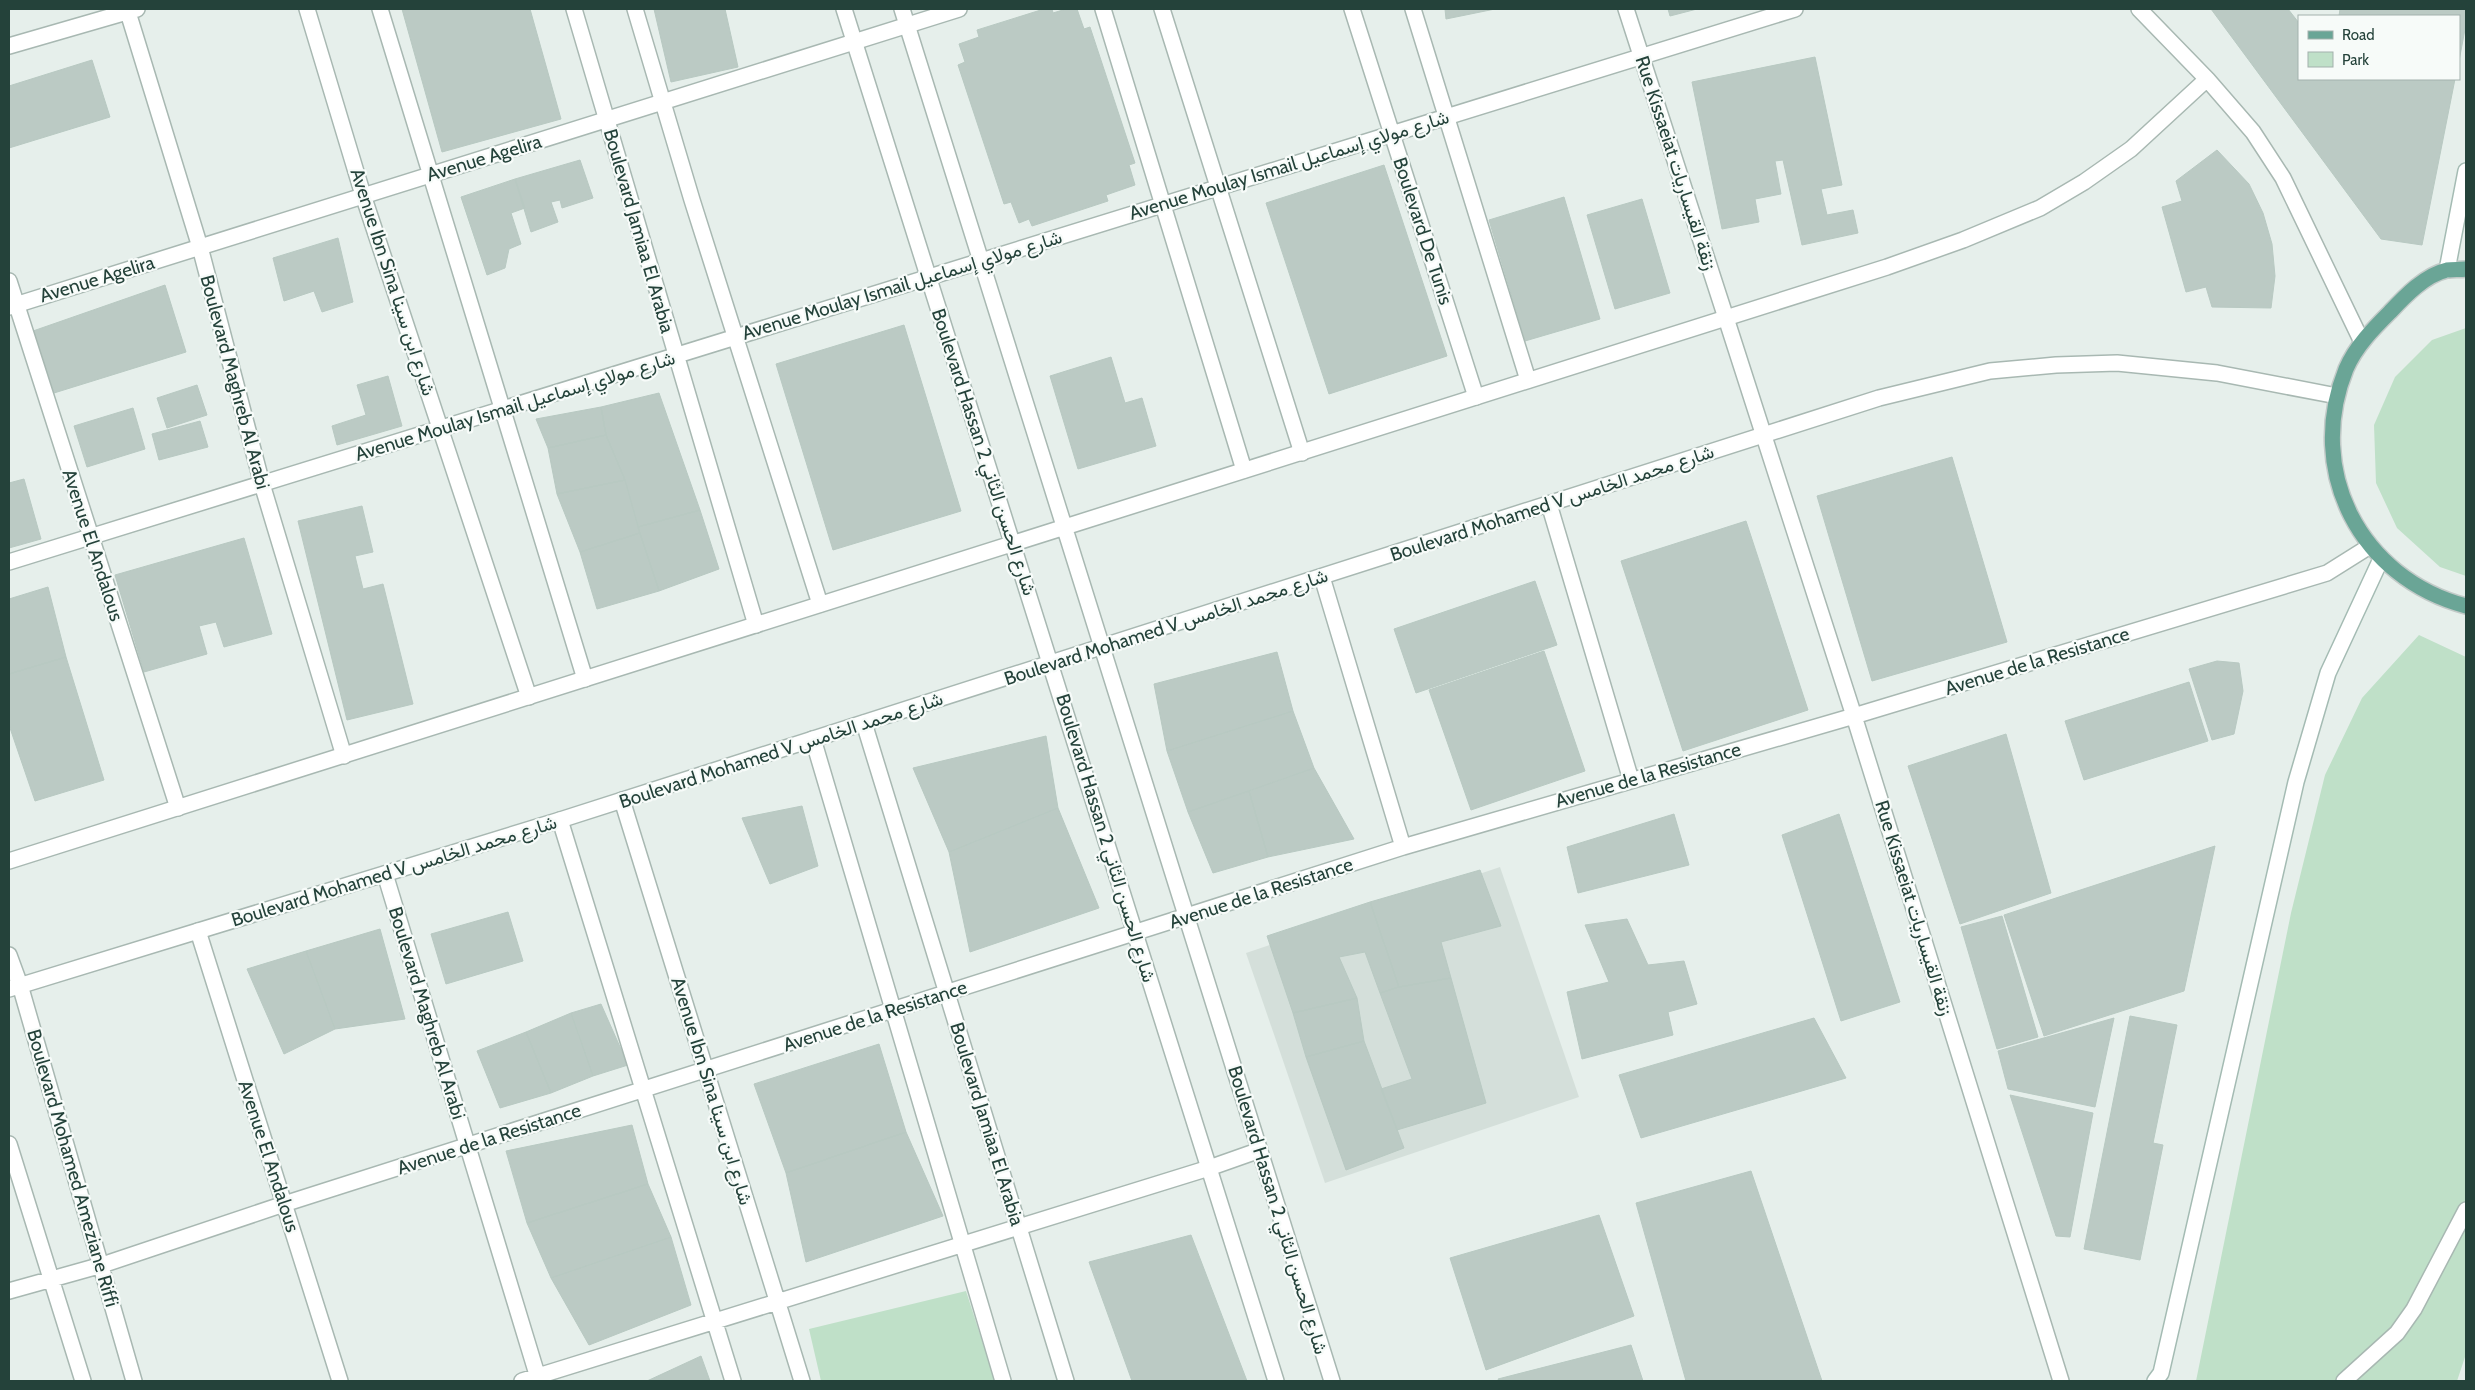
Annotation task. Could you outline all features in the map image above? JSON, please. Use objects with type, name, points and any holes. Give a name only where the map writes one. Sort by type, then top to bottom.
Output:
[{"type":"main road","points":[[2466,269],[2447,270],[2419,284],[2362,342],[2347,367],[2337,396],[2331,435],[2336,475],[2348,512],[2370,546],[2381,559],[2411,583],[2445,600],[2466,614]]},
{"type":"main road","points":[[2445,600],[2466,606]]},
{"type":"street","name":"Avenue Ibn Sina شارع ابن سينا","points":[[307,9],[363,195],[529,697]]},
{"type":"street","points":[[380,9],[585,679]]},
{"type":"street","name":"Boulevard Jamiaa El Arabia","points":[[574,9],[756,625]]},
{"type":"street","points":[[635,9],[662,101],[820,604]]},
{"type":"street","name":"Boulevard Hassan 2 شارع الحسن الثاني","points":[[844,9],[1276,1381]]},
{"type":"street","name":"Boulevard Hassan 2 شارع الحسن الثاني","points":[[902,9],[1332,1381]]},
{"type":"street","name":"Avenue Agelira","points":[[12,306],[958,9]]},
{"type":"street","points":[[1103,9],[1244,470]]},
{"type":"street","points":[[1162,9],[1302,453]]},
{"type":"street","name":"Boulevard De Tunis","points":[[1352,9],[1476,397]]},
{"type":"street","points":[[1413,9],[1528,380]]},
{"type":"street","name":"Rue Kissaeiat زنقة القيساريات","points":[[1626,9],[1854,716],[2061,1381]]},
{"type":"street","name":"Avenue Moulay Ismail شارع مولاي إسماعيل","points":[[9,562],[736,338],[1218,186],[1795,9]]},
{"type":"street","points":[[2139,9],[2207,78],[2253,132],[2283,178],[2362,342]]},
{"type":"street","points":[[9,46],[131,10]]},
{"type":"street","name":"Boulevard Maghreb Al Arabi","points":[[131,10],[200,247],[262,484],[344,756]]},
{"type":"street","points":[[9,861],[1302,453],[1887,267],[1963,240],[2040,208],[2084,182],[2131,149],[2207,78]]},
{"type":"street","points":[[2447,270],[2466,171]]},
{"type":"street","name":"Avenue El Andalous","points":[[9,281],[12,306],[91,538],[178,808]]},
{"type":"street","name":"Boulevard Mohamed V شارع محمد الخامس","points":[[15,987],[560,820],[1878,398],[1990,371],[2056,365],[2117,363],[2170,367],[2270,382],[2337,396]]},
{"type":"street","points":[[1549,504],[1631,780]]},
{"type":"street","name":"Avenue de la Resistance","points":[[9,1291],[102,1265],[284,1204],[1403,848],[1854,716],[2326,574],[2370,546]]},
{"type":"street","points":[[2159,1379],[2306,743],[2328,673],[2381,559]]},
{"type":"street","points":[[1322,577],[1403,848]]},
{"type":"street","name":"Boulevard Jamiaa El Arabia","points":[[864,723],[1066,1381]]},
{"type":"street","points":[[813,739],[1003,1381]]},
{"type":"street","name":"Avenue Ibn Sina شارع ابن سينا","points":[[622,800],[802,1381]]},
{"type":"street","points":[[560,820],[733,1381]]},
{"type":"street","name":"Boulevard Maghreb Al Arabi","points":[[385,874],[538,1379]]},
{"type":"street","name":"Avenue El Andalous","points":[[198,931],[340,1381]]},
{"type":"street","name":"Boulevard Mohamed Ameziane Riffi","points":[[9,955],[15,987],[102,1265],[134,1381]]},
{"type":"street","points":[[9,1144],[83,1381]]},
{"type":"street","points":[[522,1381],[538,1379],[714,1321],[1018,1228],[1260,1150]]},
{"type":"street","points":[[2344,1381],[2397,1333],[2414,1309],[2466,1210]]},
{"type":"shaded area","points":[[1500,867],[1579,1097],[1325,1183],[1246,953]]},
{"type":"green space","points":[[2466,328],[2466,576],[2440,567],[2397,528],[2376,483],[2374,425],[2395,377],[2432,340]]},
{"type":"green space","points":[[2419,635],[2466,657],[2466,1354],[2457,1381],[2196,1381],[2291,913],[2325,775],[2362,698]]},
{"type":"green space","points":[[966,1291],[995,1381],[821,1381],[809,1329]]},
{"type":"building","points":[[402,9],[530,9],[561,119],[442,152]]},
{"type":"building","points":[[654,9],[725,9],[738,67],[671,82]]},
{"type":"building","points":[[1044,9],[1052,9],[1053,13],[1066,9],[1077,9],[1084,29],[1090,27],[1135,163],[1129,165],[1135,185],[1106,195],[1108,201],[1032,226],[1029,219],[1019,223],[1011,202],[1004,204],[958,65],[965,62],[959,44],[979,37],[977,30]]},
{"type":"building","points":[[1445,9],[1495,9],[1446,19]]},
{"type":"building","points":[[1668,9],[1697,9],[1670,16]]},
{"type":"building","points":[[2211,9],[2288,9],[2298,22],[2298,80],[2455,80],[2422,245],[2381,239]]},
{"type":"building","points":[[2340,9],[2466,9],[2466,24],[2460,56],[2460,15],[2339,15]]},
{"type":"building","points":[[1815,57],[1842,185],[1821,189],[1827,215],[1853,210],[1858,233],[1802,245],[1783,160],[1775,161],[1781,194],[1755,199],[1759,222],[1722,229],[1692,82]]},
{"type":"building","points":[[92,60],[110,117],[9,148],[9,86]]},
{"type":"building","points":[[2217,150],[2249,184],[2263,213],[2272,244],[2275,276],[2271,308],[2212,307],[2206,287],[2186,292],[2162,207],[2182,201],[2176,181]]},
{"type":"building","points":[[580,160],[593,198],[562,208],[560,200],[551,202],[558,222],[531,232],[515,179]]},
{"type":"building","points":[[1384,165],[1447,356],[1329,394],[1266,203]]},
{"type":"building","points":[[515,179],[525,208],[511,213],[521,244],[509,249],[505,268],[487,275],[461,197]]},
{"type":"building","points":[[1564,197],[1600,319],[1525,341],[1489,220]]},
{"type":"building","points":[[1642,199],[1670,293],[1615,309],[1587,215]]},
{"type":"building","points":[[338,238],[353,302],[322,312],[314,291],[284,301],[273,258]]},
{"type":"building","points":[[165,285],[186,352],[54,393],[33,331]]},
{"type":"building","points":[[904,325],[961,511],[833,550],[776,364]]},
{"type":"building","points":[[1111,357],[1125,403],[1142,398],[1156,446],[1078,469],[1050,376]]},
{"type":"building","points":[[388,376],[402,426],[337,445],[332,426],[366,415],[357,385]]},
{"type":"building","points":[[197,385],[207,415],[167,428],[157,398]]},
{"type":"building","points":[[659,393],[700,510],[638,527],[625,480],[606,435],[601,407]]},
{"type":"building","points":[[601,407],[606,435],[548,448],[536,419]]},
{"type":"building","points":[[133,408],[145,449],[87,467],[74,426]]},
{"type":"building","points":[[200,421],[208,447],[159,460],[152,434]]},
{"type":"building","points":[[606,435],[625,480],[557,494],[548,448]]},
{"type":"building","points":[[1952,457],[2007,642],[1872,681],[1817,496]]},
{"type":"building","points":[[24,479],[41,539],[9,548],[9,483]]},
{"type":"building","points":[[625,480],[640,533],[580,552],[557,494]]},
{"type":"building","points":[[362,506],[373,552],[355,556],[363,589],[383,584],[413,704],[347,720],[298,521]]},
{"type":"building","points":[[700,510],[719,569],[659,591],[638,527]]},
{"type":"building","points":[[1746,521],[1808,710],[1683,751],[1621,561]]},
{"type":"building","points":[[640,533],[659,591],[597,609],[580,552]]},
{"type":"building","points":[[244,538],[272,634],[224,647],[216,622],[199,626],[207,654],[144,672],[115,575]]},
{"type":"building","points":[[1535,581],[1557,645],[1416,693],[1394,629]]},
{"type":"building","points":[[48,587],[66,657],[9,674],[9,599]]},
{"type":"building","points":[[1544,651],[1585,771],[1471,810],[1429,690]]},
{"type":"building","points":[[1277,652],[1293,711],[1167,751],[1154,684]]},
{"type":"building","points":[[66,657],[104,780],[35,801],[9,725],[9,674]]},
{"type":"building","points":[[2217,661],[2239,663],[2243,691],[2234,734],[2212,740],[2189,669]]},
{"type":"building","points":[[2189,682],[2208,741],[2084,780],[2065,721]]},
{"type":"building","points":[[1293,711],[1314,768],[1188,812],[1167,751]]},
{"type":"building","points":[[2006,734],[2051,893],[1960,924],[1908,766]]},
{"type":"building","points":[[1046,736],[1058,808],[949,852],[913,768]]},
{"type":"building","points":[[1314,768],[1354,839],[1268,857],[1249,791]]},
{"type":"building","points":[[1249,791],[1268,857],[1213,873],[1188,812]]},
{"type":"building","points":[[802,806],[818,866],[770,884],[742,818]]},
{"type":"building","points":[[1058,808],[1099,908],[970,952],[949,852]]},
{"type":"building","points":[[1674,814],[1689,865],[1578,893],[1567,847]]},
{"type":"building","points":[[1839,814],[1900,1002],[1841,1021],[1782,835]]},
{"type":"building","points":[[2215,846],[2184,991],[2044,1036],[2004,915]]},
{"type":"building","points":[[1480,870],[1501,926],[1441,942],[1451,978],[1399,987],[1370,902]]},
{"type":"building","points":[[1370,902],[1399,987],[1380,993],[1365,952],[1339,957],[1357,998],[1293,1013],[1267,936]]},
{"type":"building","points":[[508,912],[523,961],[446,984],[431,934]]},
{"type":"building","points":[[2002,916],[2038,1037],[1997,1049],[1961,927]]},
{"type":"building","points":[[1627,919],[1648,965],[1684,961],[1697,1004],[1668,1012],[1673,1035],[1582,1059],[1567,992],[1609,982],[1585,925]]},
{"type":"building","points":[[380,929],[405,1019],[335,1029],[306,951]]},
{"type":"building","points":[[306,951],[335,1029],[284,1054],[247,969]]},
{"type":"building","points":[[1451,978],[1486,1103],[1397,1130],[1381,1089],[1412,1079],[1380,993],[1399,987]]},
{"type":"building","points":[[1357,998],[1364,1041],[1306,1057],[1293,1013]]},
{"type":"building","points":[[601,1004],[628,1065],[593,1076],[571,1013]]},
{"type":"building","points":[[571,1013],[593,1076],[551,1093],[526,1032]]},
{"type":"building","points":[[2130,1016],[2177,1025],[2153,1143],[2163,1145],[2140,1260],[2084,1249]]},
{"type":"building","points":[[1814,1018],[1846,1078],[1641,1138],[1619,1075]]},
{"type":"building","points":[[2114,1018],[2095,1107],[2008,1089],[1998,1051]]},
{"type":"building","points":[[526,1032],[551,1093],[500,1108],[477,1051]]},
{"type":"building","points":[[1364,1041],[1404,1148],[1346,1170],[1306,1057]]},
{"type":"building","points":[[879,1044],[906,1132],[786,1173],[754,1084]]},
{"type":"building","points":[[2010,1095],[2093,1113],[2070,1237],[2056,1236]]},
{"type":"building","points":[[632,1125],[648,1184],[527,1223],[506,1151]]},
{"type":"building","points":[[906,1132],[943,1216],[806,1262],[786,1173]]},
{"type":"building","points":[[1751,1171],[1822,1381],[1686,1381],[1636,1203]]},
{"type":"building","points":[[648,1184],[671,1237],[551,1278],[527,1223]]},
{"type":"building","points":[[1599,1215],[1634,1316],[1486,1370],[1450,1258]]},
{"type":"building","points":[[1191,1235],[1247,1381],[1132,1381],[1089,1262]]},
{"type":"building","points":[[671,1237],[691,1305],[589,1345],[551,1278]]},
{"type":"building","points":[[1631,1345],[1643,1381],[1499,1381],[1498,1379]]},
{"type":"building","points":[[701,1356],[710,1381],[647,1381]]}]
